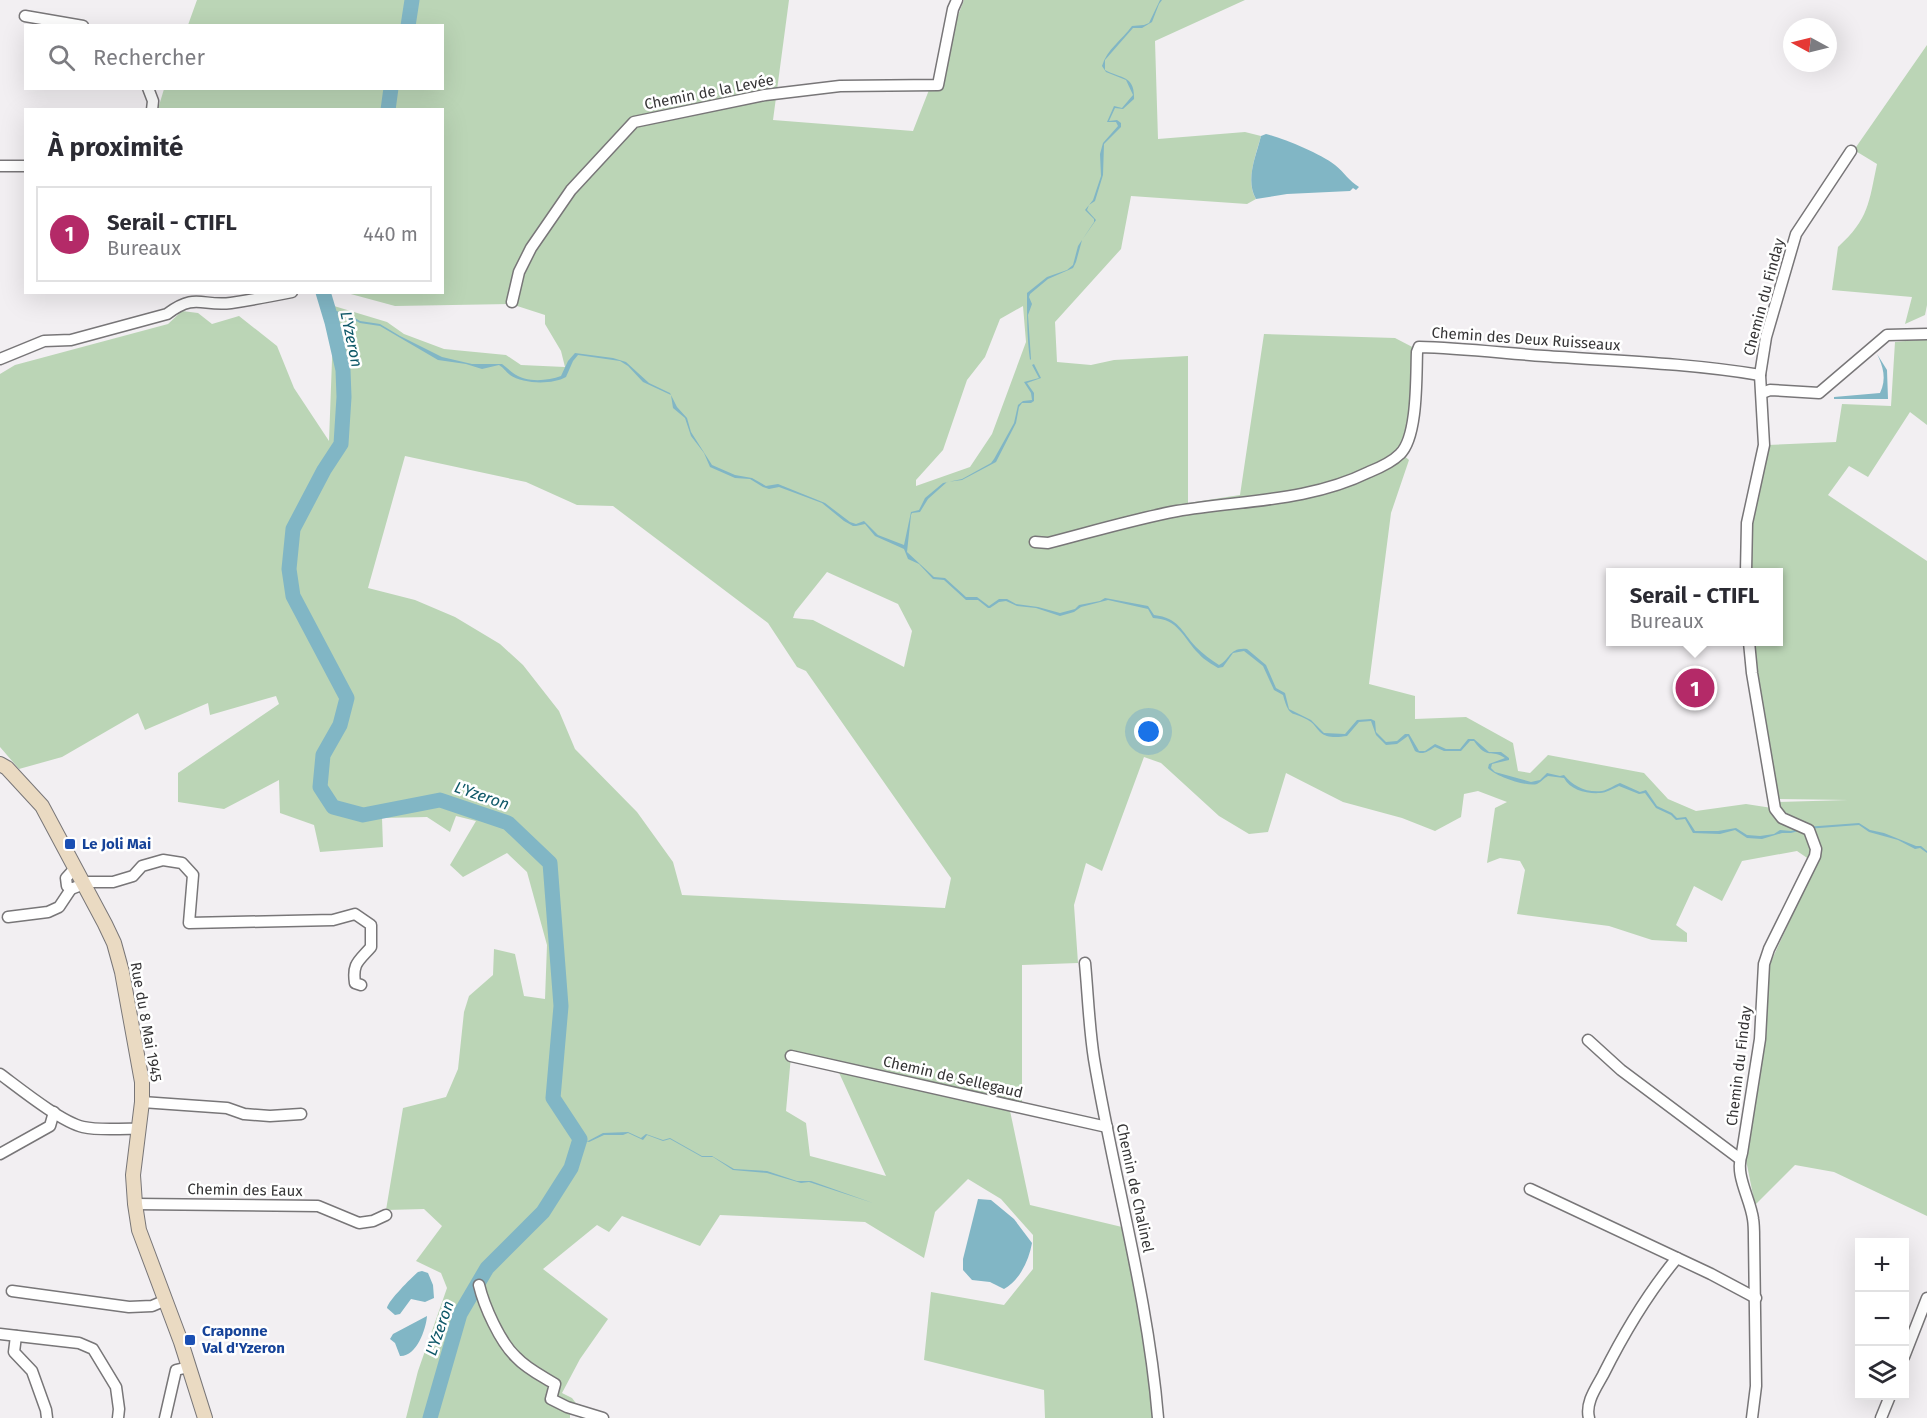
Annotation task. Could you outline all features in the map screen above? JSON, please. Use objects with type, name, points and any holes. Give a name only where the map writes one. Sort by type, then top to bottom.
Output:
[{"type":"main road","name":"Rue du 8 Mai 1945","points":[[0,764],[7,768],[42,806],[75,868],[77,887],[105,924],[122,972],[139,1059],[142,1102],[133,1175],[139,1230],[166,1300],[205,1418]]},
{"type":"street","name":"Chemin de la Levée","points":[[512,302],[519,272],[531,248],[571,190],[634,122],[776,93],[840,86],[938,85],[953,9],[957,0]]},
{"type":"street","points":[[25,16],[71,24]]},
{"type":"street","points":[[149,90],[153,101],[152,108]]},
{"type":"street","name":"Chemin du Finday","points":[[1746,568],[1747,523],[1764,445],[1760,375],[1766,337],[1796,234],[1851,151]]},
{"type":"street","points":[[0,166],[24,166]]},
{"type":"street","points":[[0,359],[44,341],[70,340],[167,314],[180,304],[200,300],[227,303],[280,294]]},
{"type":"street","points":[[1762,393],[1770,390],[1819,393],[1887,335],[1927,334]]},
{"type":"street","name":"Chemin des Deux Ruisseaux","points":[[1035,542],[1048,543],[1178,511],[1305,494],[1353,480],[1378,468],[1401,454],[1408,442],[1413,421],[1419,347],[1681,364],[1760,375]]},
{"type":"street","name":"Chemin du Finday","points":[[1749,646],[1775,809],[1782,818],[1807,828],[1816,849],[1815,856],[1769,949],[1764,964],[1760,1039],[1740,1159],[1741,1179],[1753,1218],[1756,1386],[1752,1418]]},
{"type":"street","points":[[8,917],[48,912],[60,907],[77,887],[89,882],[113,882],[133,876],[142,866],[164,860],[182,863],[193,875],[189,923],[333,920],[355,914],[371,925],[371,947],[355,964],[353,973],[355,983],[361,985]]},
{"type":"street","name":"Chemin de Chalinel","points":[[1086,963],[1090,1033],[1107,1127],[1143,1294],[1153,1357],[1158,1418]]},
{"type":"street","points":[[1588,1040],[1622,1070],[1740,1159]]},
{"type":"street","name":"Chemin de Sellegaud","points":[[791,1056],[1107,1127]]},
{"type":"street","points":[[0,1074],[63,1119],[85,1127],[139,1130]]},
{"type":"street","points":[[142,1102],[227,1108],[244,1114],[261,1116],[302,1114]]},
{"type":"street","points":[[0,1154],[50,1126],[54,1112]]},
{"type":"street","points":[[1530,1189],[1711,1274],[1755,1298]]},
{"type":"street","name":"Chemin des Eaux","points":[[135,1204],[318,1206],[359,1222],[373,1221],[387,1215]]},
{"type":"street","points":[[1589,1418],[1589,1403],[1625,1331],[1661,1277],[1677,1258]]},
{"type":"street","points":[[479,1285],[482,1298],[508,1348],[531,1370],[555,1384],[551,1399],[567,1407],[603,1418]]},
{"type":"street","points":[[12,1291],[129,1307],[152,1306],[166,1300]]},
{"type":"street","points":[[1909,1346],[1927,1298]]},
{"type":"street","points":[[0,1334],[79,1343],[93,1349],[116,1387],[118,1418]]},
{"type":"street","points":[[16,1336],[14,1352],[32,1371],[47,1418]]},
{"type":"street","points":[[165,1418],[176,1371],[189,1367]]},
{"type":"street","points":[[1881,1418],[1888,1400]]},
{"type":"green space","points":[[197,0],[789,0],[773,120],[913,131],[964,0],[1245,0],[1155,41],[1158,139],[1245,132],[1261,136],[1251,176],[1256,199],[1247,204],[1131,196],[1121,249],[1055,322],[1057,362],[1091,365],[1114,360],[1188,356],[1188,503],[1240,495],[1264,334],[1395,338],[1422,352],[1418,403],[1408,454],[1402,454],[1409,460],[1391,513],[1369,684],[1415,696],[1415,719],[1466,717],[1513,743],[1518,771],[1530,773],[1548,755],[1644,773],[1668,799],[1696,811],[1746,804],[1772,808],[1777,802],[1848,800],[1777,799],[1754,646],[1783,646],[1783,568],[1749,568],[1750,524],[1768,445],[1836,442],[1842,404],[1891,406],[1895,342],[1927,339],[1927,425],[1910,412],[1868,477],[1849,466],[1828,495],[1927,561],[1927,1216],[1834,1172],[1795,1165],[1755,1205],[1745,1155],[1766,1039],[1768,968],[1816,864],[1797,851],[1742,861],[1722,901],[1694,886],[1676,925],[1687,933],[1687,942],[1652,940],[1609,926],[1517,914],[1525,870],[1520,861],[1500,858],[1487,863],[1495,808],[1507,802],[1478,791],[1464,794],[1461,817],[1435,831],[1402,818],[1343,802],[1286,773],[1268,832],[1249,834],[1219,816],[1161,763],[1144,757],[1102,871],[1086,863],[1074,905],[1078,963],[1022,965],[1022,1108],[1009,1106],[1030,1205],[1122,1227],[1145,1333],[1153,1418],[1045,1418],[1044,1390],[924,1360],[931,1292],[1004,1305],[1033,1269],[1033,1235],[1001,1199],[968,1179],[935,1212],[924,1258],[865,1222],[720,1215],[700,1246],[622,1216],[609,1232],[597,1225],[543,1269],[608,1319],[580,1359],[562,1393],[572,1398],[578,1406],[570,1418],[406,1418],[418,1371],[447,1288],[441,1273],[416,1261],[442,1226],[424,1209],[386,1210],[403,1108],[446,1097],[458,1069],[464,1012],[469,996],[493,975],[494,949],[515,954],[524,996],[545,999],[547,945],[527,872],[507,853],[463,877],[450,865],[476,821],[456,816],[450,832],[427,817],[382,818],[383,847],[320,852],[314,825],[280,813],[279,780],[224,809],[178,802],[178,773],[279,704],[276,696],[210,715],[208,703],[145,730],[138,713],[62,757],[19,769],[0,747],[0,374],[15,365],[168,324],[182,311],[198,313],[212,324],[239,316],[277,346],[294,388],[329,441],[334,306],[387,322],[404,334],[444,349],[506,355],[521,365],[565,367],[561,351],[545,324],[545,315],[511,304],[395,306],[351,294],[444,294],[444,108],[158,108],[164,90],[444,90],[444,24],[188,24]],"holes":[[[1023,306],[1026,342],[992,434],[970,467],[916,486],[916,480],[943,450],[967,380],[985,357],[1000,319]],[[405,456],[526,482],[577,505],[613,506],[768,623],[797,667],[806,671],[951,878],[945,908],[682,895],[673,862],[637,812],[575,749],[559,711],[523,665],[500,644],[455,617],[415,600],[368,588]],[[827,572],[898,604],[912,631],[904,667],[813,620],[793,618],[795,612]],[[791,1056],[836,1066],[886,1176],[810,1156],[806,1123],[786,1111]]]},
{"type":"green space","points":[[1927,45],[1927,305],[1925,315],[1905,324],[1912,297],[1832,290],[1838,247],[1862,218],[1869,200],[1877,164],[1854,150]]},
{"type":"water","points":[[1162,0],[1152,22],[1142,28],[1133,28],[1105,60],[1105,70],[1126,79],[1132,86],[1134,99],[1123,109],[1115,108],[1109,121],[1117,120],[1121,123],[1121,127],[1104,144],[1103,175],[1095,201],[1089,205],[1101,176],[1100,154],[1103,143],[1118,126],[1116,122],[1107,122],[1114,106],[1122,108],[1133,95],[1126,80],[1106,72],[1102,66],[1104,60],[1132,26],[1149,23]]},
{"type":"water","points":[[1266,134],[1320,156],[1335,165],[1359,187],[1350,191],[1287,194],[1256,199],[1251,176],[1261,136]]},
{"type":"water","points":[[1089,205],[1087,210],[1096,220],[1082,240],[1094,222],[1085,210]]},
{"type":"water","points":[[1082,240],[1073,268],[1048,279],[1030,294],[1032,304],[1028,315],[1030,360],[1027,293],[1047,277],[1067,270],[1073,265]]},
{"type":"water","points":[[328,309],[348,314],[360,321],[380,324],[442,357],[472,364],[502,364],[518,376],[530,380],[561,376],[568,361],[575,353],[613,358],[626,362],[649,383],[671,395],[643,382],[620,361],[578,355],[566,377],[546,382],[530,382],[510,375],[499,365],[482,369],[438,360],[380,326],[360,323],[346,316],[329,312]]},
{"type":"water","points":[[1877,354],[1887,370],[1888,399],[1834,399],[1834,397],[1880,393],[1883,373]]},
{"type":"water","points":[[1034,364],[1041,378],[1027,383],[1034,393],[1034,401],[1022,403],[1019,407],[1016,423],[996,462],[962,480],[949,482],[962,479],[991,463],[994,459],[1014,423],[1018,405],[1023,401],[1032,400],[1031,393],[1024,382],[1039,378],[1032,365]]},
{"type":"water","points":[[671,395],[677,407],[687,418],[691,432],[712,465],[735,475],[752,478],[766,486],[778,484],[825,503],[850,522],[856,524],[864,521],[878,535],[904,545],[911,512],[919,510],[925,498],[947,482],[928,499],[920,512],[911,515],[907,552],[934,577],[945,578],[966,597],[977,597],[989,606],[999,599],[1007,599],[1016,604],[1038,607],[1060,613],[1105,598],[1148,606],[1154,615],[1169,619],[1179,626],[1199,650],[1219,665],[1233,652],[1247,649],[1266,665],[1276,688],[1285,693],[1289,709],[1311,720],[1324,733],[1345,734],[1357,720],[1371,719],[1375,721],[1376,732],[1386,742],[1397,741],[1405,734],[1409,734],[1419,751],[1425,751],[1435,744],[1446,749],[1460,749],[1468,739],[1474,739],[1489,752],[1501,752],[1509,758],[1509,760],[1492,764],[1491,768],[1495,772],[1531,782],[1540,780],[1547,773],[1564,775],[1576,785],[1591,791],[1604,790],[1620,783],[1640,792],[1646,790],[1657,806],[1677,818],[1686,817],[1695,831],[1736,828],[1747,835],[1760,836],[1774,834],[1780,830],[1791,831],[1805,827],[1859,823],[1870,830],[1921,846],[1927,853],[1898,840],[1869,832],[1859,825],[1806,829],[1762,839],[1747,838],[1735,830],[1720,834],[1693,833],[1685,819],[1676,820],[1656,808],[1645,793],[1639,794],[1619,786],[1602,793],[1584,792],[1570,786],[1564,778],[1548,776],[1532,785],[1504,777],[1492,771],[1488,768],[1489,764],[1505,758],[1486,753],[1474,741],[1470,741],[1461,751],[1444,751],[1435,747],[1421,753],[1415,751],[1408,736],[1397,744],[1386,745],[1376,735],[1371,721],[1359,722],[1347,736],[1326,736],[1305,718],[1290,712],[1283,695],[1274,690],[1263,666],[1244,651],[1233,653],[1223,667],[1218,668],[1193,648],[1180,630],[1169,622],[1153,618],[1148,609],[1108,600],[1081,607],[1074,612],[1060,616],[1036,608],[1017,606],[1006,601],[988,608],[978,600],[966,600],[944,580],[933,579],[919,564],[908,559],[904,549],[875,536],[865,524],[853,526],[822,503],[779,487],[769,489],[750,479],[735,478],[710,467],[704,453],[691,436],[685,418],[673,408]]},
{"type":"water","points":[[628,1132],[641,1138],[646,1134],[663,1140],[670,1138],[702,1156],[712,1156],[734,1169],[767,1171],[797,1181],[811,1181],[873,1203],[809,1182],[801,1183],[767,1173],[733,1170],[713,1157],[702,1157],[670,1139],[663,1141],[647,1135],[643,1140],[628,1133],[604,1135],[589,1142],[579,1139],[588,1141],[603,1133]]},
{"type":"water","points":[[978,1199],[991,1200],[1014,1219],[1032,1243],[1023,1269],[1004,1289],[990,1282],[972,1280],[963,1270],[963,1259]]},
{"type":"water","points":[[422,1271],[428,1273],[433,1285],[434,1298],[425,1302],[411,1299],[400,1314],[395,1315],[387,1308],[388,1305],[410,1279]]},
{"type":"water","points":[[427,1316],[419,1342],[411,1352],[400,1356],[395,1343],[390,1339],[393,1334]]},
{"type":"waterway","name":"L'Yzeron","points":[[408,24],[412,0]]},
{"type":"waterway","name":"L'Yzeron","points":[[388,108],[391,90]]},
{"type":"waterway","name":"L'Yzeron","points":[[324,294],[343,370],[341,444],[324,470],[293,529],[289,569],[293,596],[347,698],[340,725],[323,755],[320,787],[333,807],[363,815],[440,800],[508,823],[550,863],[561,1006],[553,1098],[580,1139],[571,1168],[543,1212],[487,1268],[460,1314],[430,1418]]},
{"type":"place","name":"Serail - CTIFL","points":[[1695,688]]},
{"type":"place","name":"Le Joli Mai","points":[[70,844]]},
{"type":"place","name":"Craponne Val d'Yzeron","points":[[190,1340]]}]
